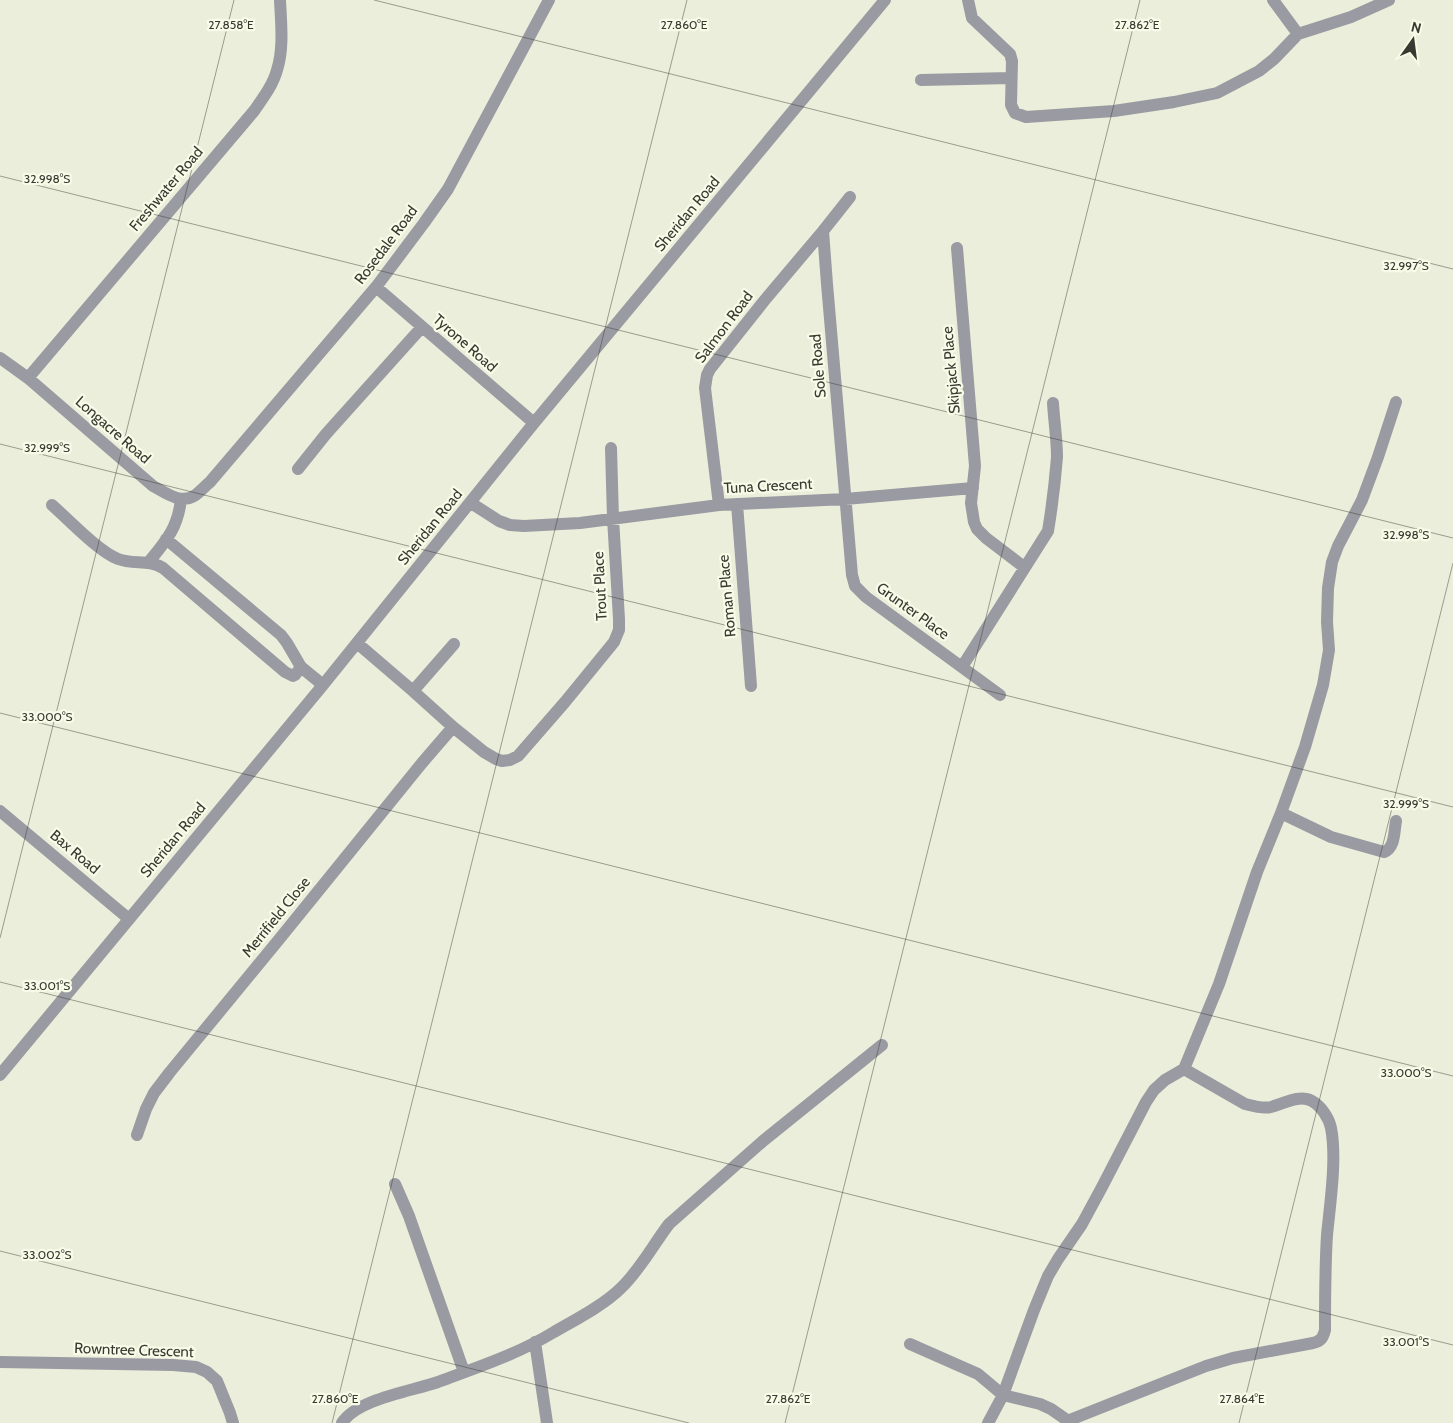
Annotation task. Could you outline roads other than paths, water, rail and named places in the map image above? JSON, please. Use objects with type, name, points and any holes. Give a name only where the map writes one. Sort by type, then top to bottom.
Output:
[{"type":"street","name":"Freshwater Road","points":[[28,378],[254,111],[267,92],[277,71],[281,48],[280,0]]},
{"type":"street","name":"Rosedale Road","points":[[181,499],[194,496],[210,482],[376,287],[424,223],[448,189],[549,0]]},
{"type":"street","name":"Sheridan Road","points":[[0,1075],[357,643],[534,423],[886,0]]},
{"type":"street","points":[[968,0],[972,18],[1010,54],[1012,61],[1011,105],[1015,113],[1026,117],[1114,111],[1218,93],[1259,71],[1298,34],[1351,18],[1389,0]]},
{"type":"street","points":[[1273,0],[1298,34]]},
{"type":"street","points":[[920,80],[1011,78]]},
{"type":"street","name":"Salmon Road","points":[[719,505],[705,388],[707,374],[764,301],[824,231],[850,197]]},
{"type":"street","name":"Sole Road","points":[[824,231],[845,499]]},
{"type":"street","name":"Skipjack Place","points":[[957,248],[975,466],[973,488]]},
{"type":"street","name":"Tyrone Road","points":[[376,287],[534,423]]},
{"type":"street","points":[[298,469],[326,434],[422,327]]},
{"type":"street","name":"Longacre Road","points":[[0,358],[28,378],[153,486],[181,499]]},
{"type":"street","points":[[962,667],[1048,531],[1052,510],[1056,457],[1052,402]]},
{"type":"street","points":[[988,1423],[1002,1395],[1048,1276],[1082,1224],[1146,1102],[1154,1090],[1165,1080],[1184,1069],[1219,984],[1257,872],[1305,747],[1323,685],[1329,650],[1327,622],[1328,588],[1332,562],[1338,546],[1362,500],[1396,402]]},
{"type":"street","name":"Trout Place","points":[[453,727],[484,752],[496,759],[502,761],[510,760],[518,756],[590,673],[614,642],[619,619],[611,448]]},
{"type":"street","points":[[973,488],[971,503],[977,529],[1024,567]]},
{"type":"street","name":"Tuna Crescent","points":[[471,503],[510,525],[524,526],[580,523],[719,505],[845,499],[973,488]]},
{"type":"street","points":[[148,563],[173,530],[178,520],[181,499]]},
{"type":"street","name":"Grunter Place","points":[[845,499],[852,575],[855,586],[866,597],[1000,695]]},
{"type":"street","name":"Roman Place","points":[[737,504],[751,686]]},
{"type":"street","points":[[52,505],[109,554],[128,561],[154,563],[163,568],[285,672],[293,676],[301,667]]},
{"type":"street","points":[[166,540],[281,635],[288,643],[301,667],[323,684]]},
{"type":"street","points":[[357,643],[453,727]]},
{"type":"street","points":[[413,691],[454,644]]},
{"type":"street","name":"Merrifield Close","points":[[137,1135],[150,1101],[170,1072],[453,727]]},
{"type":"street","name":"Bax Road","points":[[0,811],[129,919]]},
{"type":"street","points":[[1281,813],[1331,837],[1384,852],[1392,847],[1396,821]]},
{"type":"street","points":[[342,1423],[346,1416],[367,1404],[431,1384],[511,1355],[553,1333],[606,1300],[634,1274],[669,1224],[763,1141],[882,1046]]},
{"type":"street","points":[[910,1344],[978,1374],[1002,1395],[1040,1404],[1051,1409],[1068,1422],[1206,1366],[1233,1358],[1313,1344],[1320,1341],[1324,1336],[1325,1330],[1324,1268],[1333,1154],[1331,1126],[1325,1114],[1318,1105],[1311,1100],[1305,1099],[1270,1107],[1245,1104],[1184,1069]]},
{"type":"street","points":[[395,1184],[409,1216],[464,1372]]},
{"type":"street","points":[[535,1342],[548,1423]]},
{"type":"street","name":"Rowntree Crescent","points":[[0,1362],[163,1364],[196,1367],[207,1372],[217,1381],[233,1423]]}]
